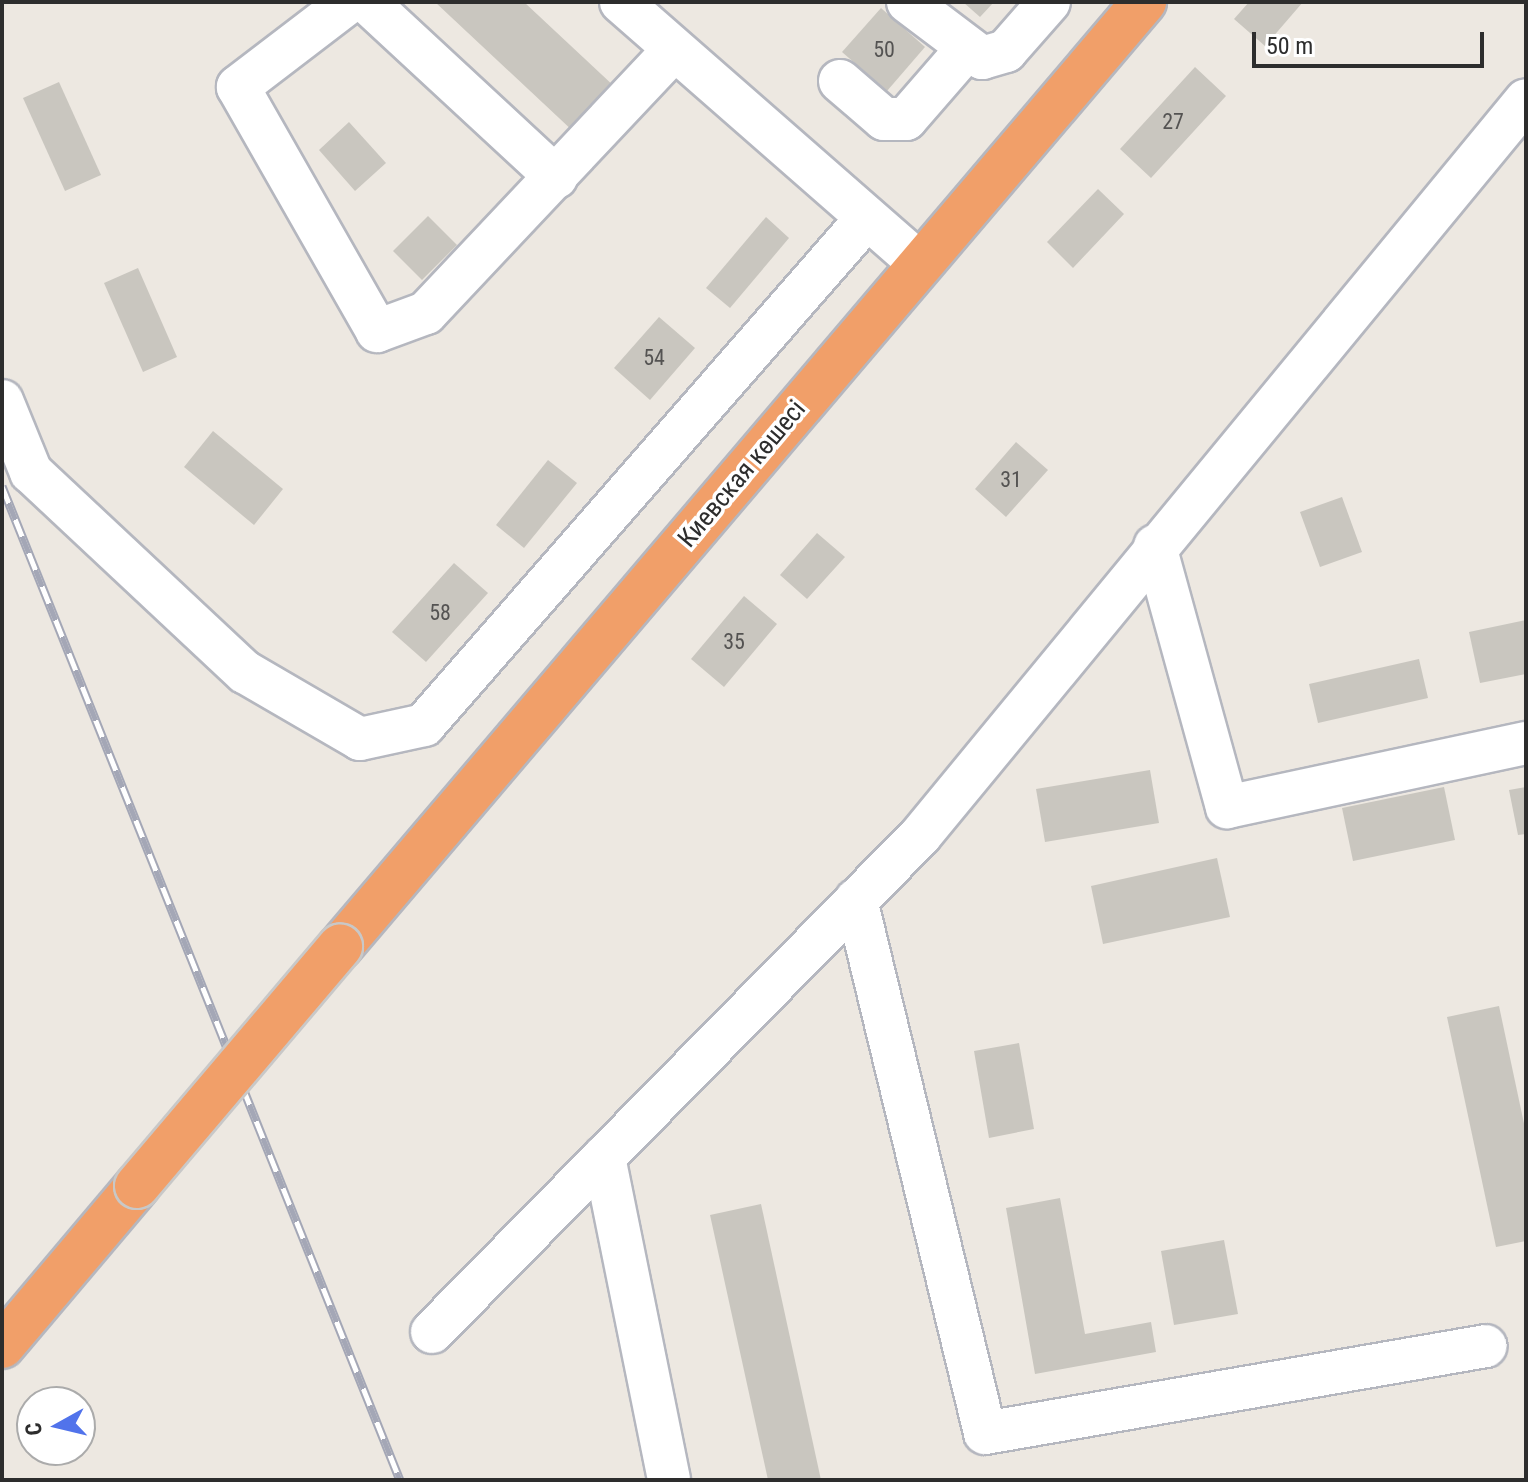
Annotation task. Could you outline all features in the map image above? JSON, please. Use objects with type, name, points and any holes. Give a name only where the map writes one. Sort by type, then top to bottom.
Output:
[{"type":"highway","name":"Киевская көшесі","points":[[2,1346],[1144,2]]},
{"type":"lane","points":[[349,2],[238,87],[377,331],[426,313],[674,50]]},
{"type":"lane","points":[[367,2],[556,177]]},
{"type":"lane","points":[[621,2],[920,264]]},
{"type":"lane","points":[[908,2],[966,50],[998,57],[1049,2]]},
{"type":"lane","points":[[840,81],[884,119],[906,119],[966,50]]},
{"type":"lane","points":[[432,1332],[920,836],[1155,546],[1526,100]]},
{"type":"lane","points":[[2,401],[31,472],[245,672],[360,739],[424,725],[867,218]]},
{"type":"lane","points":[[1155,546],[1227,807],[1526,743]]},
{"type":"lane","points":[[856,900],[985,1433],[1486,1346]]},
{"type":"lane","points":[[604,1157],[669,1480]]},
{"type":"building","points":[[435,2],[524,2],[616,88],[575,133]]},
{"type":"building","points":[[963,2],[994,2],[980,17]]},
{"type":"building","points":[[1249,2],[1303,2],[1265,46],[1234,19]]},
{"type":"building","points":[[881,8],[925,47],[887,91],[842,52]]},
{"type":"building","points":[[1195,67],[1226,96],[1151,178],[1120,149]]},
{"type":"building","points":[[59,82],[101,175],[65,191],[23,98]]},
{"type":"building","points":[[349,122],[386,163],[355,191],[319,150]]},
{"type":"building","points":[[1098,189],[1124,214],[1073,268],[1047,242]]},
{"type":"building","points":[[428,216],[457,245],[422,280],[393,251]]},
{"type":"building","points":[[766,217],[789,238],[730,308],[706,288]]},
{"type":"building","points":[[138,268],[177,357],[143,372],[104,283]]},
{"type":"building","points":[[659,317],[695,348],[650,400],[614,368]]},
{"type":"building","points":[[213,431],[283,489],[254,525],[184,467]]},
{"type":"building","points":[[1016,442],[1048,470],[1006,517],[975,489]]},
{"type":"building","points":[[548,460],[577,483],[524,548],[496,525]]},
{"type":"building","points":[[1342,497],[1362,552],[1320,567],[1300,512]]},
{"type":"building","points":[[817,533],[845,557],[807,599],[780,575]]},
{"type":"building","points":[[454,563],[488,593],[426,662],[392,632]]},
{"type":"building","points":[[744,596],[777,624],[724,687],[691,659]]},
{"type":"building","points":[[1526,620],[1526,674],[1480,683],[1469,632]]},
{"type":"building","points":[[1419,659],[1428,698],[1318,723],[1309,684]]},
{"type":"building","points":[[1150,770],[1159,823],[1045,842],[1036,789]]},
{"type":"building","points":[[1444,787],[1455,840],[1353,861],[1342,808]]},
{"type":"building","points":[[1526,787],[1526,834],[1518,835],[1509,790]]},
{"type":"building","points":[[1217,858],[1230,917],[1103,944],[1091,886]]},
{"type":"building","points":[[1499,1006],[1526,1133],[1526,1241],[1496,1247],[1447,1017]]},
{"type":"building","points":[[1019,1043],[1034,1129],[989,1138],[974,1051]]},
{"type":"building","points":[[1060,1198],[1085,1334],[1151,1322],[1156,1352],[1035,1374],[1006,1208]]},
{"type":"building","points":[[761,1204],[821,1480],[768,1480],[710,1215]]},
{"type":"building","points":[[1224,1240],[1238,1314],[1174,1325],[1161,1251]]},
{"type":"railway","points":[[2,486],[400,1480]]}]
